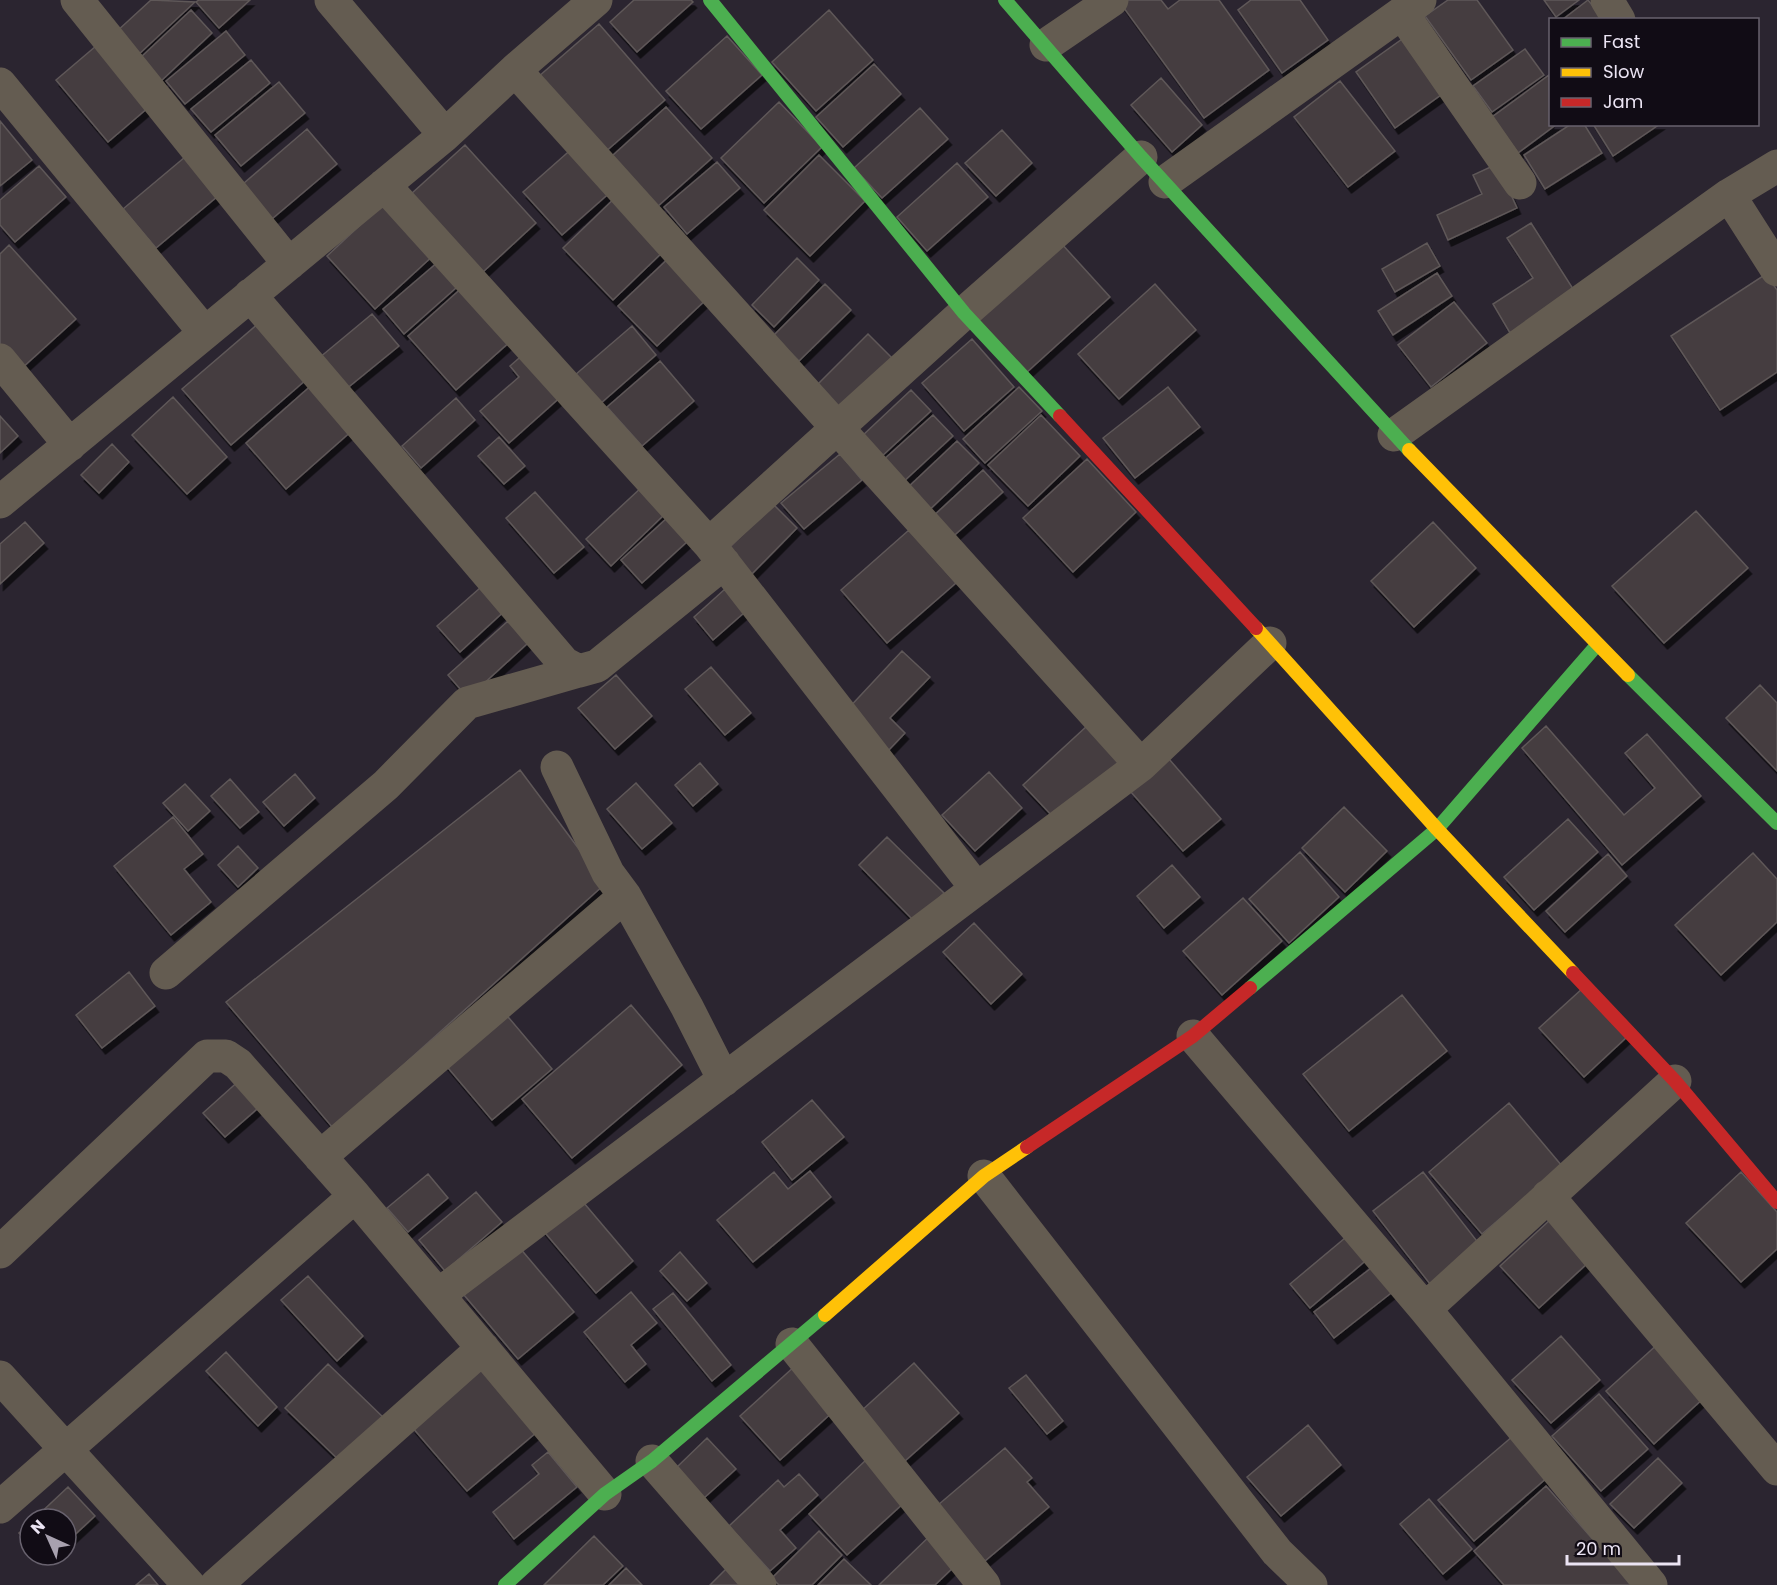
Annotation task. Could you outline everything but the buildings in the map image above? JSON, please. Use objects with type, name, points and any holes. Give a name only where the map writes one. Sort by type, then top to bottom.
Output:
[{"type":"street","points":[[77,0],[289,264]]},
{"type":"street","points":[[331,0],[445,135]]},
{"type":"street","points":[[710,0],[964,313],[1270,643],[1437,829],[1675,1081],[1777,1202]]},
{"type":"street","points":[[1005,0],[1141,157],[1394,435],[1597,645],[1776,821]]},
{"type":"street","points":[[1046,45],[1112,0]]},
{"type":"street","points":[[1607,0],[1618,18]]},
{"type":"street","points":[[0,502],[445,135],[589,2]]},
{"type":"street","points":[[1165,182],[1411,6],[1520,183]]},
{"type":"street","points":[[515,70],[1141,765]]},
{"type":"street","points":[[0,84],[205,333]]},
{"type":"street","points":[[166,973],[386,785],[467,704],[597,666],[717,554],[838,427],[1141,157]]},
{"type":"street","points":[[1394,435],[1730,195],[1777,166]]},
{"type":"street","points":[[384,185],[717,554],[977,889]]},
{"type":"street","points":[[1730,195],[1777,270]]},
{"type":"street","points":[[250,295],[564,663],[579,671]]},
{"type":"street","points":[[0,360],[70,445]]},
{"type":"street","points":[[438,1295],[1141,765],[1270,643]]},
{"type":"street","points":[[515,1582],[605,1494],[652,1461],[792,1344],[984,1176],[1193,1036],[1437,829],[1597,645]]},
{"type":"street","points":[[557,766],[608,873],[625,896],[724,1080]]},
{"type":"street","points":[[320,1157],[625,896]]},
{"type":"street","points":[[1193,1036],[1425,1309],[1652,1585]]},
{"type":"street","points":[[0,1252],[207,1056],[226,1056],[238,1064],[355,1196],[605,1494]]},
{"type":"street","points":[[1425,1309],[1675,1081]]},
{"type":"street","points":[[984,1176],[1277,1552],[1311,1585]]},
{"type":"street","points":[[0,1507],[67,1451],[355,1196]]},
{"type":"street","points":[[1548,1196],[1777,1469]]},
{"type":"street","points":[[792,1344],[984,1585]]},
{"type":"street","points":[[216,1585],[483,1348]]},
{"type":"street","points":[[0,1377],[189,1585]]},
{"type":"street","points":[[652,1461],[760,1585]]},
{"type":"traffic: fast","points":[[710,0],[964,313],[1060,416]]},
{"type":"traffic: fast","points":[[1005,0],[1141,157],[1409,450]]},
{"type":"traffic: fast","points":[[1250,988],[1437,829],[1597,645]]},
{"type":"traffic: fast","points":[[1628,675],[1777,823]]},
{"type":"traffic: fast","points":[[505,1585],[605,1494],[652,1461],[825,1315]]},
{"type":"traffic: slow","points":[[1409,450],[1628,675]]},
{"type":"traffic: slow","points":[[1256,628],[1437,829],[1573,973]]},
{"type":"traffic: slow","points":[[825,1315],[984,1176],[1027,1147]]},
{"type":"traffic: jam","points":[[1060,416],[1256,628]]},
{"type":"traffic: jam","points":[[1573,973],[1675,1081],[1777,1202]]},
{"type":"traffic: jam","points":[[1027,1147],[1193,1036],[1250,988]]}]
